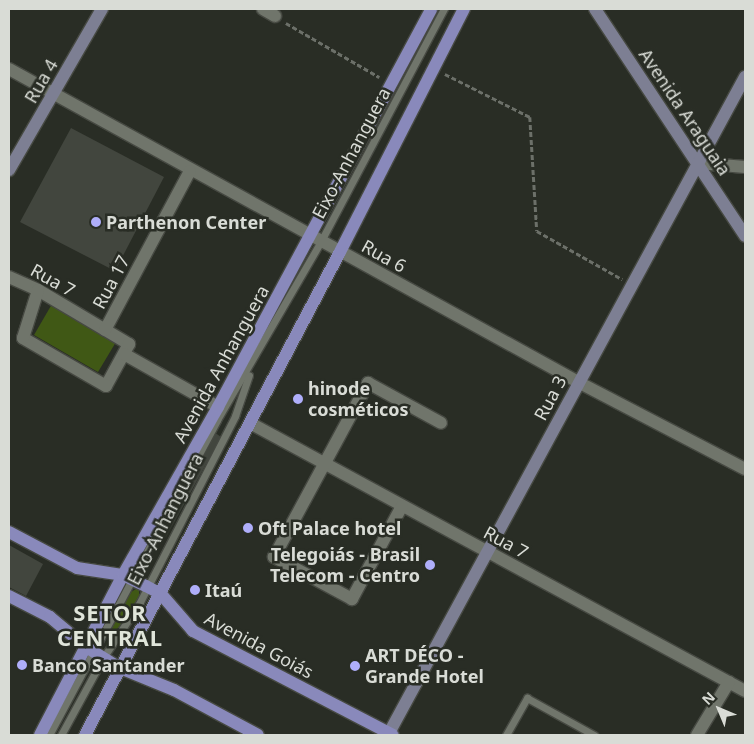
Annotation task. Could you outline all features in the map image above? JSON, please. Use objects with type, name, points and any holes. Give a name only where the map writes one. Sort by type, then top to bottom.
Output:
[{"type":"main road","name":"Avenida Anhanguera","points":[[40,735],[94,653],[128,577],[218,407],[316,238],[391,84],[431,9]]},
{"type":"main road","points":[[84,735],[340,252],[464,9]]},
{"type":"main road","name":"Avenida Goiás","points":[[9,532],[76,568],[128,577],[146,586],[160,594],[193,631],[390,735]]},
{"type":"main road","points":[[9,596],[50,617],[94,653],[120,668],[174,690],[258,735]]},
{"type":"street","name":"Rua 4","points":[[9,170],[102,9]]},
{"type":"street","points":[[263,9],[275,16]]},
{"type":"street","name":"Avenida Araguaia","points":[[595,9],[745,236]]},
{"type":"street","name":"Rua 6","points":[[9,69],[55,92],[190,171],[578,382],[745,470]]},
{"type":"street","name":"Rua 3","points":[[390,735],[578,382],[745,77]]},
{"type":"street","points":[[698,163],[745,166]]},
{"type":"street","name":"Rua 17","points":[[105,330],[190,171]]},
{"type":"street","name":"Rua 7","points":[[9,277],[38,290],[129,344],[124,354]]},
{"type":"street","points":[[38,290],[23,338],[106,386],[124,354],[218,407]]},
{"type":"street","points":[[402,506],[352,599],[274,557],[326,464],[368,383],[441,423]]},
{"type":"street","name":"Rua 7","points":[[250,422],[745,691]]},
{"type":"street","points":[[697,735],[729,682]]},
{"type":"lane","name":"Eixo-Anhanguera","points":[[128,577],[217,420],[253,363],[316,238],[444,9]]},
{"type":"lane","name":"Eixo-Anhanguera","points":[[49,735],[94,653],[120,636],[235,416],[253,363]]},
{"type":"lane","name":"Eixo-Anhanguera","points":[[61,735],[94,653]]},
{"type":"lane","points":[[506,735],[527,698],[594,735]]},
{"type":"path","points":[[275,16],[391,84]]},
{"type":"path","points":[[434,68],[530,117],[537,231],[632,284]]},
{"type":"green space","points":[[52,304],[116,342],[98,372],[34,335]]},
{"type":"green space","points":[[139,587],[139,599],[106,649],[109,626],[128,594]]},
{"type":"building","points":[[71,128],[164,177],[115,271],[20,222]]},
{"type":"building","points":[[214,432],[221,437],[166,537],[159,533]]},
{"type":"building","points":[[9,545],[43,564],[26,596],[9,587]]},
{"type":"place","name":"Parthenon Center","points":[[96,222]]},
{"type":"place","name":"hinode cosméticos","points":[[298,399]]},
{"type":"place","name":"Oft Palace hotel","points":[[248,528]]},
{"type":"place","name":"Telegoiás - Brasil Telecom - Centro","points":[[430,565]]},
{"type":"place","name":"Itaú","points":[[195,590]]},
{"type":"place","name":"Banco Santander","points":[[22,665]]},
{"type":"place","name":"ART DÉCO - Grande Hotel","points":[[355,666]]},
{"type":"district","name":"SETOR CENTRAL","points":[[110,624]]}]
